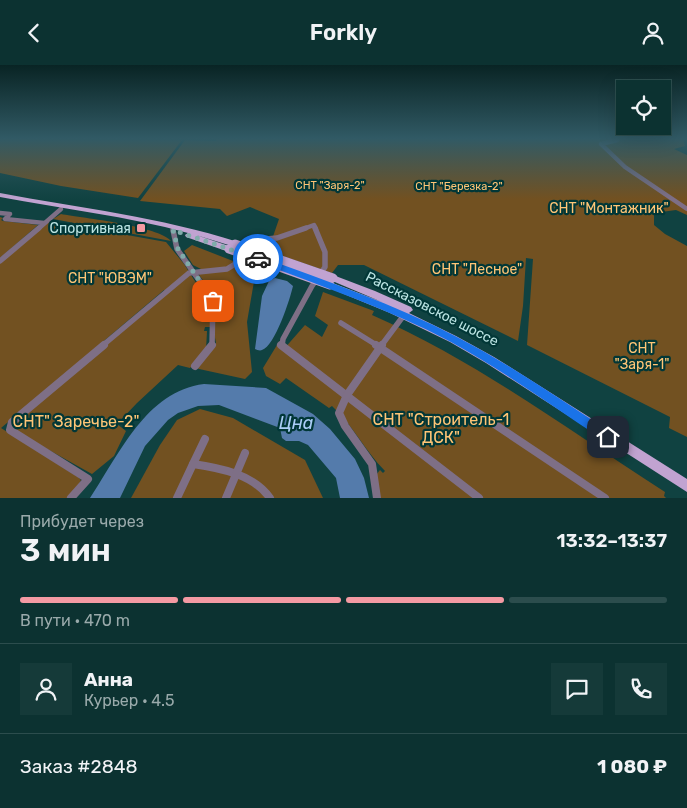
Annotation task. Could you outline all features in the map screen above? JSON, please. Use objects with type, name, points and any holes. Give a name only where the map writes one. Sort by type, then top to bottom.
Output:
[{"type":"main road","name":"Рассказовское шоссе","points":[[0,197],[173,230],[232,246],[396,304],[490,355],[562,402],[650,464]]},
{"type":"main road","name":"Рассказовское шоссе","points":[[0,197],[202,232],[232,246]]},
{"type":"main road","name":"Рассказовское шоссе","points":[[332,281],[453,339],[490,360],[687,486]]},
{"type":"street","points":[[617,159],[687,209]]},
{"type":"street","points":[[0,261],[61,209]]},
{"type":"street","points":[[0,213],[10,214],[6,219],[44,223]]},
{"type":"street","points":[[71,498],[88,479],[10,430],[11,424],[189,273],[227,269],[235,264],[256,240],[277,238],[314,225],[321,237],[326,266],[310,287],[309,294],[281,345],[480,498]]},
{"type":"street","points":[[173,230],[178,249],[211,296],[214,307],[210,327],[212,347],[195,366]]},
{"type":"street","points":[[377,498],[371,462],[347,429],[339,413],[339,405],[404,315]]},
{"type":"street","points":[[341,323],[380,347],[605,498]]},
{"type":"street","points":[[177,498],[205,439]]},
{"type":"street","points":[[226,498],[245,453]]},
{"type":"street","points":[[194,464],[235,474],[257,483],[267,492],[270,498]]},
{"type":"green space","points":[[0,159],[167,159],[138,198],[61,186],[0,173]]},
{"type":"green space","points":[[171,159],[687,159],[687,215],[676,210],[654,213],[654,225],[665,234],[687,246],[687,437],[669,428],[670,417],[527,345],[533,259],[526,258],[523,306],[518,341],[364,265],[338,265],[332,273],[268,251],[279,219],[250,207],[227,216],[220,209],[140,201]]},
{"type":"green space","points":[[61,214],[137,227],[152,231],[171,241],[53,219]]},
{"type":"green space","points":[[0,217],[3,218],[1,220],[3,221],[38,225],[0,258]]},
{"type":"green space","points":[[49,221],[166,242],[184,264],[198,286],[201,286],[211,306],[216,305],[211,291],[199,275],[203,270],[193,265],[184,251],[192,245],[256,270],[247,322],[252,372],[245,379],[196,367],[216,343],[213,327],[205,327],[204,331],[207,331],[206,350],[190,368],[178,365],[117,424],[126,431],[114,456],[92,474],[13,430],[14,424],[168,292],[164,290],[1,428],[78,477],[81,480],[79,484],[67,498],[0,498],[0,263]]},
{"type":"green space","name":"СНТ \"Строитель-1 ДСК\"","points":[[323,292],[374,311],[372,315],[449,354],[522,397],[665,492],[664,496],[666,498],[380,498],[376,475],[380,470],[383,473],[385,471],[339,413],[332,406],[329,408],[286,378],[280,384],[266,376],[263,368],[277,345],[283,350],[305,325],[322,337],[328,325],[315,316]]},
{"type":"green space","points":[[200,409],[233,418],[305,460],[323,498],[131,498],[160,445],[177,420]]},
{"type":"water","points":[[275,278],[287,281],[293,286],[277,331],[267,347],[258,350],[255,349],[262,296],[269,281]]},
{"type":"water","name":"Цна","points":[[204,384],[266,388],[313,414],[330,429],[355,459],[364,478],[369,498],[340,498],[336,478],[308,445],[299,441],[286,441],[282,438],[280,428],[219,405],[198,406],[178,413],[168,420],[145,446],[120,498],[90,498],[136,427],[150,412],[166,399],[184,389]]},
{"type":"way so far","points":[[213,301],[178,249],[173,230],[258,259]]},
{"type":"place","name":"Спортивная","points":[[141,228]]},
{"type":"route","points":[[258,259],[393,310],[453,339],[490,360],[608,437]]},
{"type":"park label","name":"СНТ \"Заря-2\"","points":[[330,185]]},
{"type":"park label","name":"СНТ \"Березка-2\"","points":[[459,186]]},
{"type":"park label","name":"СНТ \"Монтажник\"","points":[[609,208]]},
{"type":"park label","name":"СНТ \"Лесное\"","points":[[477,269]]},
{"type":"park label","name":"СНТ \"ЮВЭМ\"","points":[[110,278]]},
{"type":"park label","name":"СНТ \"Заря-1\"","points":[[642,356]]},
{"type":"park label","name":"СНТ\" Заречье-2\"","points":[[76,421]]}]
